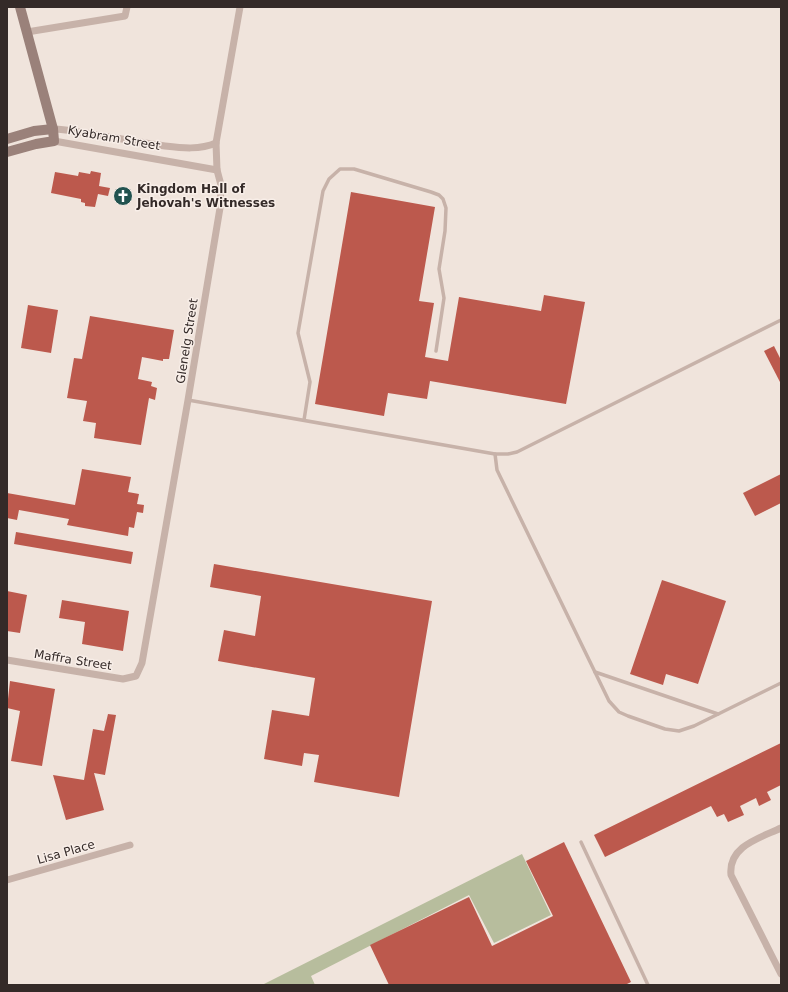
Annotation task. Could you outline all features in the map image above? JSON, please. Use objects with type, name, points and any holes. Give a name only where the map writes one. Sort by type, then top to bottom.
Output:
[{"type":"street","points":[[20,7],[53,129],[54,141]]},
{"type":"street","points":[[27,32],[125,16],[127,7]]},
{"type":"street","name":"Glenelg Street","points":[[136,676],[142,663],[220,208],[220,185],[217,170],[216,143],[240,7]]},
{"type":"street","name":"Kyabram Street","points":[[7,139],[34,131],[53,129],[71,130],[146,144],[172,147],[200,148],[208,147],[216,143]]},
{"type":"street","name":"Kyabram Street","points":[[7,152],[54,141],[217,170]]},
{"type":"street","name":"Maffra Street","points":[[7,660],[123,679],[136,676]]},
{"type":"street","points":[[781,828],[743,846],[732,859],[731,868],[732,874],[781,974]]},
{"type":"street","name":"Lisa Place","points":[[7,880],[130,845]]},
{"type":"lane","points":[[304,420],[310,382],[298,333],[321,199],[325,184],[332,175],[340,169],[354,169],[431,192],[443,199],[446,208],[446,218],[439,269],[444,298],[436,351]]},
{"type":"lane","points":[[188,400],[495,454],[508,454],[517,452],[781,320]]},
{"type":"lane","points":[[495,454],[497,470],[595,672],[610,701],[619,712],[679,731],[694,726],[781,683]]},
{"type":"lane","points":[[595,672],[718,714]]},
{"type":"lane","points":[[581,842],[648,985]]},
{"type":"green space","points":[[522,854],[551,915],[494,943],[469,895],[311,976],[315,985],[262,985]]},
{"type":"building","points":[[91,171],[101,173],[99,186],[110,188],[108,196],[98,194],[95,207],[85,206],[85,203],[81,202],[81,199],[51,193],[55,172],[78,176],[79,172],[90,174]]},
{"type":"building","points":[[351,192],[435,207],[419,301],[434,303],[425,357],[448,361],[459,297],[541,311],[544,295],[585,302],[566,404],[430,381],[427,399],[388,393],[384,416],[315,404]]},
{"type":"building","points":[[28,305],[58,310],[51,353],[21,348]]},
{"type":"building","points":[[90,316],[174,330],[169,359],[163,359],[163,361],[142,357],[138,379],[152,382],[151,386],[157,388],[155,400],[149,398],[141,445],[94,438],[96,423],[83,421],[87,401],[67,398],[74,358],[82,359]]},
{"type":"building","points":[[774,346],[781,360],[781,384],[764,351]]},
{"type":"building","points":[[82,469],[131,477],[128,492],[139,494],[137,504],[144,505],[143,513],[137,512],[134,528],[129,527],[128,536],[67,525],[69,519],[19,510],[17,520],[7,518],[7,493],[75,505]]},
{"type":"building","points":[[781,474],[781,503],[755,516],[743,493]]},
{"type":"building","points":[[16,532],[133,552],[131,564],[14,544]]},
{"type":"building","points":[[214,564],[432,601],[399,797],[314,782],[319,755],[304,753],[302,766],[264,759],[272,710],[309,716],[315,678],[218,661],[224,630],[255,636],[261,596],[210,587]]},
{"type":"building","points":[[662,580],[726,601],[698,684],[666,674],[663,685],[630,674]]},
{"type":"building","points":[[7,591],[27,595],[20,633],[7,631]]},
{"type":"building","points":[[62,600],[129,611],[123,651],[82,644],[85,622],[59,618]]},
{"type":"building","points":[[10,681],[55,689],[42,766],[11,761],[20,711],[7,708]]},
{"type":"building","points":[[108,714],[116,715],[105,775],[94,773],[104,810],[66,820],[53,775],[84,780],[93,729],[104,731]]},
{"type":"building","points":[[781,743],[781,785],[767,792],[771,800],[759,806],[756,798],[740,806],[744,815],[728,822],[724,814],[717,817],[711,806],[605,857],[594,835]]},
{"type":"building","points":[[564,842],[631,982],[625,985],[389,985],[370,945],[469,897],[492,946],[553,916],[526,861]]},
{"type":"place","name":"Kingdom Hall of Jehovah's Witnesses","points":[[123,196]]}]
